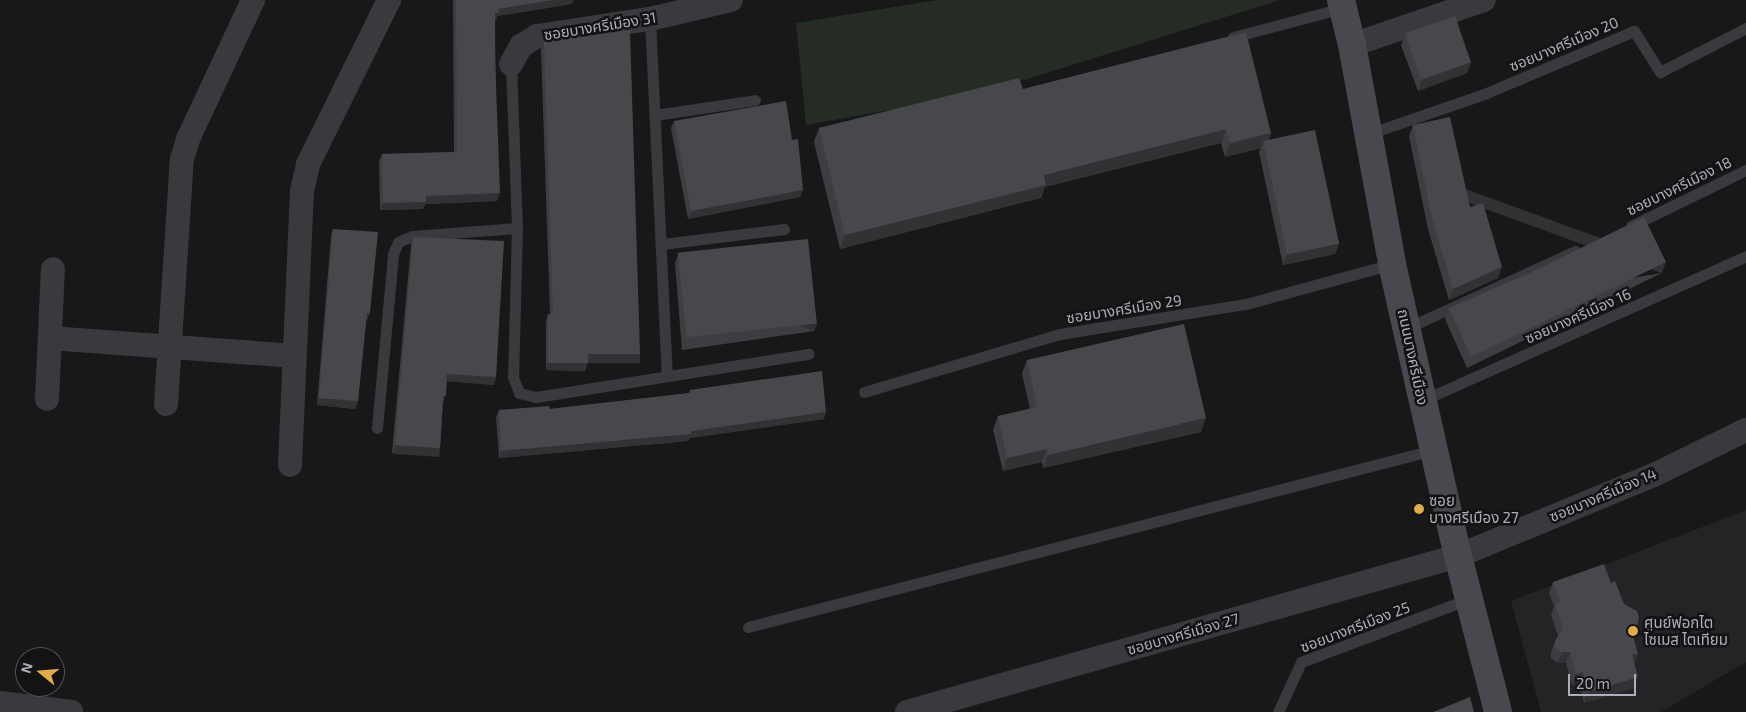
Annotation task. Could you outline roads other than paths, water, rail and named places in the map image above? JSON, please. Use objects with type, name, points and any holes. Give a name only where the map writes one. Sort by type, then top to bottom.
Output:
[{"type":"street","points":[[166,404],[182,159],[188,139],[253,0]]},
{"type":"street","points":[[290,465],[302,191],[308,164],[388,0]]},
{"type":"street","name":"ซอยบางศรีเมือง 31","points":[[511,64],[521,46],[537,36],[650,19],[731,0]]},
{"type":"street","points":[[1352,45],[1484,0]]},
{"type":"street","name":"ถนนบางศรีเมือง","points":[[1342,4],[1352,45],[1392,264],[1458,556],[1498,712]]},
{"type":"street","points":[[47,398],[53,270]]},
{"type":"street","points":[[50,338],[294,356]]},
{"type":"street","name":"ซอยบางศรีเมือง 14","points":[[1458,556],[1654,475],[1746,430]]},
{"type":"street","name":"ซอยบางศรีเมือง 27","points":[[907,712],[1458,556]]},
{"type":"street","points":[[0,703],[71,712]]},
{"type":"lane","points":[[1220,40],[1342,4]]},
{"type":"lane","points":[[650,19],[667,375]]},
{"type":"lane","name":"ซอยบางศรีเมือง 20","points":[[1368,134],[1484,94],[1634,31],[1660,72],[1746,28]]},
{"type":"lane","points":[[511,64],[517,228],[513,377],[519,393],[536,397],[809,354]]},
{"type":"lane","points":[[655,115],[755,100]]},
{"type":"lane","name":"ซอยบางศรีเมือง 18","points":[[1618,232],[1746,170]]},
{"type":"lane","points":[[378,428],[392,254],[398,242],[412,236],[517,228]]},
{"type":"lane","points":[[662,244],[784,229]]},
{"type":"lane","points":[[1407,328],[1582,248]]},
{"type":"lane","name":"ซอยบางศรีเมือง 16","points":[[1422,400],[1746,256]]},
{"type":"lane","name":"ซอยบางศรีเมือง 29","points":[[864,392],[1060,334],[1246,304],[1392,264]]},
{"type":"lane","points":[[748,627],[1433,450]]},
{"type":"lane","name":"ซอยบางศรีเมือง 25","points":[[1278,712],[1301,662],[1469,599]]},
{"type":"place","name":"ซอย บางศรีเมือง 27","points":[[1419,509]]},
{"type":"place","name":"ศูนย์ฟอกไต ไซเมส ไตเทียม","points":[[1633,631]]}]
